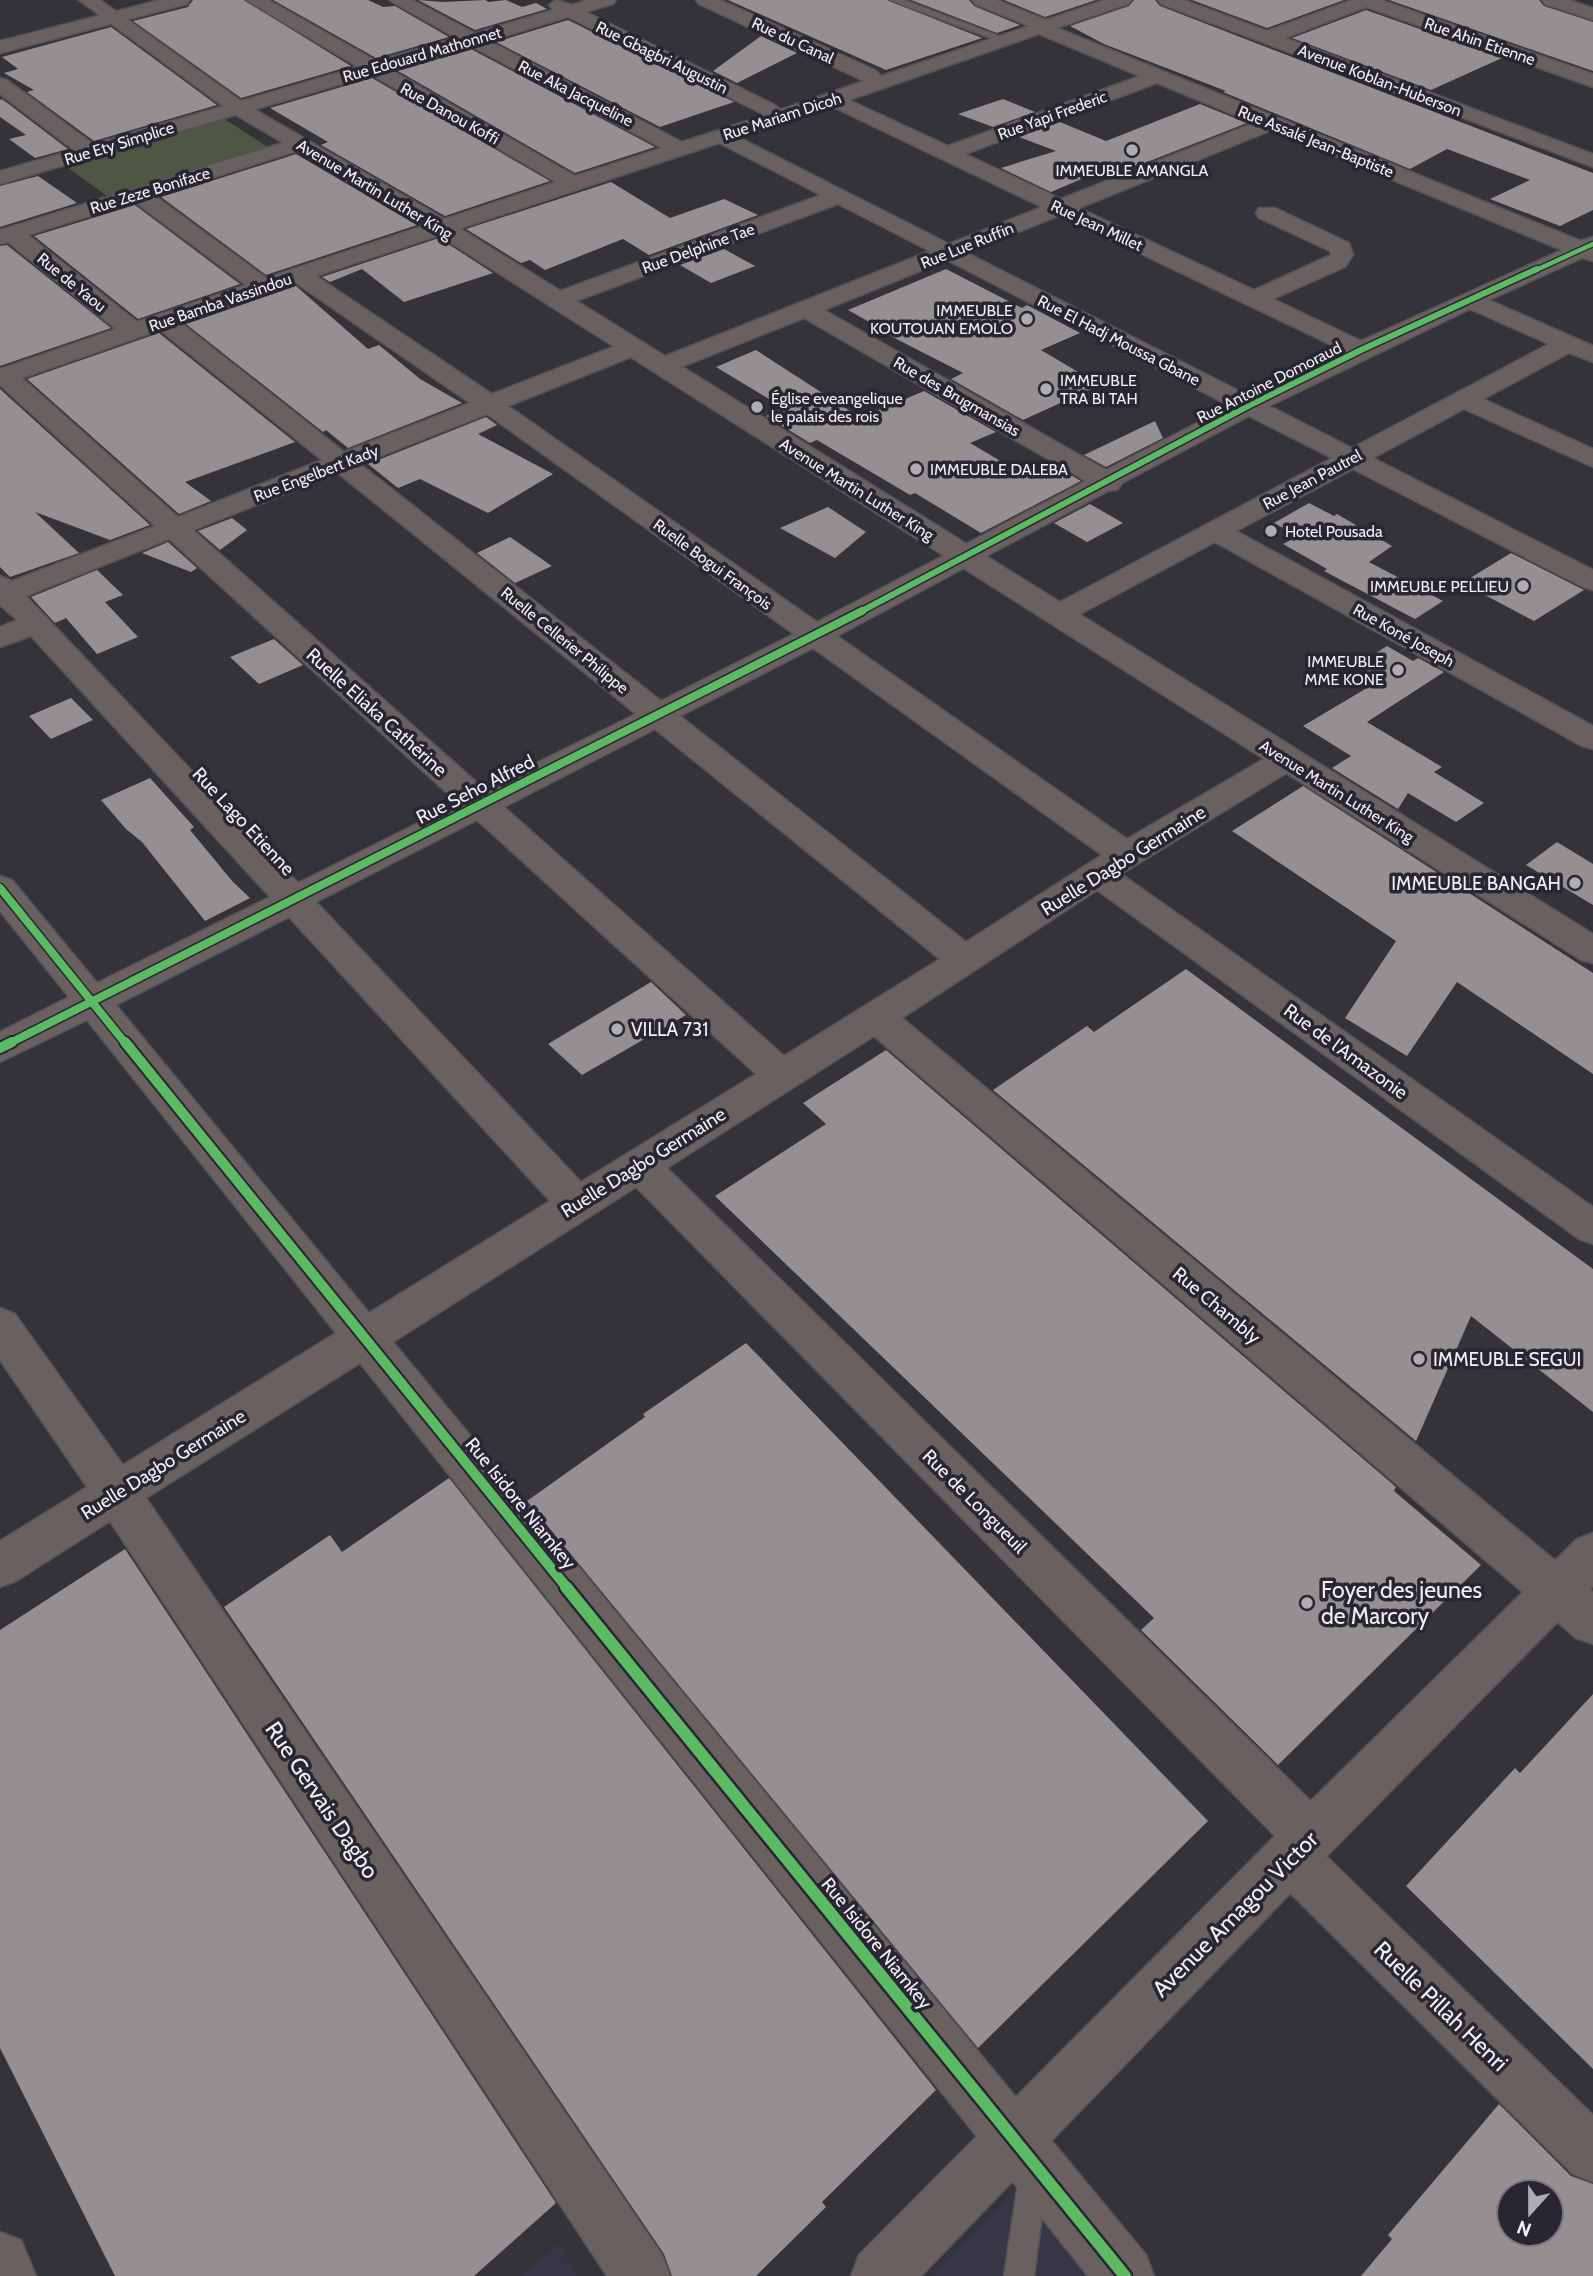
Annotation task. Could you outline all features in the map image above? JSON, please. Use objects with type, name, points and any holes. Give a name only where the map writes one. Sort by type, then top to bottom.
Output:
[{"type":"street","name":"Avenue Martin Luther King","points":[[88,0],[238,108],[440,226],[1593,951]]},
{"type":"street","points":[[0,47],[181,0]]},
{"type":"street","name":"Rue Danou Koffi","points":[[255,0],[564,177],[571,185]]},
{"type":"street","name":"Rue Aka Jacqueline","points":[[397,0],[680,149]]},
{"type":"street","name":"Rue Gbagbri Augustin","points":[[546,0],[768,109],[776,118]]},
{"type":"street","name":"Rue Edouard Mathonnet","points":[[238,108],[607,0]]},
{"type":"street","name":"Rue Assalé Jean-Baptiste","points":[[981,0],[1157,76],[1589,249]]},
{"type":"street","name":"Rue Mariam Dicoh","points":[[440,226],[776,118],[1122,0]]},
{"type":"street","name":"Avenue Koblan-Huberson","points":[[1167,0],[1593,161]]},
{"type":"street","points":[[1267,38],[1367,0]]},
{"type":"street","name":"Rue Ahin Etienne","points":[[1367,0],[1593,81]]},
{"type":"street","points":[[1551,0],[1593,14]]},
{"type":"street","name":"Rue du Canal","points":[[715,1],[867,74],[878,83]]},
{"type":"street","name":"Rue Yapi Frederic","points":[[947,154],[1157,76]]},
{"type":"street","points":[[0,83],[90,152]]},
{"type":"street","name":"Rue Jean Millet","points":[[832,99],[1362,350]]},
{"type":"street","name":"Rue Ety Simplice","points":[[0,178],[238,108]]},
{"type":"street","name":"Rue Lue Ruffin","points":[[662,366],[1272,123]]},
{"type":"street","name":"Rue El Hadj Moussa Gbane","points":[[721,136],[1593,581]]},
{"type":"street","name":"Rue Zeze Boniface","points":[[6,235],[299,144]]},
{"type":"street","points":[[50,163],[102,205]]},
{"type":"street","points":[[138,194],[264,287]]},
{"type":"street","name":"Rue Delphine Tae","points":[[557,300],[839,196]]},
{"type":"street","points":[[1254,299],[1338,262],[1342,255],[1341,247],[1267,213]]},
{"type":"street","name":"Rue Bamba Vassindou","points":[[2,376],[440,226]]},
{"type":"street","name":"Rue de Yaou","points":[[6,235],[133,331]]},
{"type":"street","name":"Rue Antoine Domoraud","points":[[964,556],[1362,350],[1469,300],[1589,249]]},
{"type":"street","name":"Ruelle Bogui François","points":[[299,275],[489,404],[814,636],[1112,865]]},
{"type":"street","points":[[1469,300],[1593,355]]},
{"type":"street","name":"Rue des Brugmansias","points":[[805,309],[1109,483]]},
{"type":"street","name":"Ruelle Cellerier Philippe","points":[[164,321],[965,960]]},
{"type":"street","name":"Rue Jean Pautrel","points":[[1057,615],[1568,344]]},
{"type":"street","name":"Rue Engelbert Kady","points":[[2,591],[343,463],[632,348]]},
{"type":"street","name":"Ruelle Eliaka Cathérine","points":[[2,376],[782,1076]]},
{"type":"street","points":[[1462,399],[1593,459]]},
{"type":"street","name":"Rue Koné Joseph","points":[[1216,531],[1593,739]]},
{"type":"street","name":"Rue Seho Alfred","points":[[0,1048],[482,806],[964,556]]},
{"type":"street","name":"Rue Lago Etienne","points":[[2,591],[35,623],[576,1204]]},
{"type":"street","points":[[0,638],[35,623]]},
{"type":"street","name":"Ruelle Dagbo Germaine","points":[[0,1566],[876,1017],[1112,865],[1287,760]]},
{"type":"street","name":"Rue de l'Amazonie","points":[[1112,865],[1593,1228]]},
{"type":"street","name":"Rue Isidore Niamkey","points":[[0,888],[1125,2276]]},
{"type":"street","name":"Rue Chambly","points":[[876,1017],[1575,1607]]},
{"type":"street","name":"Rue de Longueuil","points":[[639,1165],[1300,1847]]},
{"type":"street","name":"Rue Gervais Dagbo","points":[[0,1326],[117,1493],[640,2276]]},
{"type":"street","name":"Avenue Amagou Victor","points":[[880,2276],[1024,2152],[1300,1847],[1575,1607],[1593,1554]]},
{"type":"street","name":"Ruelle Pillah Henri","points":[[1300,1847],[1593,2154]]},
{"type":"street","points":[[0,2261],[8,2276]]},
{"type":"lane","points":[[895,0],[1004,40]]},
{"type":"lane","points":[[1019,2276],[1024,2152]]},
{"type":"shaded area","points":[[1024,2183],[1097,2276],[932,2276]]},
{"type":"shaded area","points":[[558,2244],[578,2276],[523,2276]]},
{"type":"green space","points":[[223,118],[271,149],[110,198],[64,165]]},
{"type":"building","points":[[193,0],[244,0],[351,66],[241,98],[133,21],[188,7]]},
{"type":"building","points":[[273,0],[368,0],[383,7],[395,6],[449,37],[376,58]]},
{"type":"building","points":[[418,0],[506,0],[522,7],[536,3],[547,9],[475,30]]},
{"type":"building","points":[[728,0],[887,0],[982,38],[886,70]]},
{"type":"building","points":[[911,0],[969,0],[974,6],[1020,25],[997,33]]},
{"type":"building","points":[[1004,0],[1096,0],[1045,17]]},
{"type":"building","points":[[1134,0],[1155,0],[1160,6],[1593,173],[1593,210],[1560,226],[1490,199],[1530,180],[1447,149],[1410,169],[1223,92],[1226,91],[1104,44],[1070,26],[1129,6]]},
{"type":"building","points":[[1192,0],[1344,0],[1267,28]]},
{"type":"building","points":[[1389,0],[1539,0],[1544,6],[1593,22],[1593,71]]},
{"type":"building","points":[[1366,10],[1502,58],[1431,90],[1292,38]]},
{"type":"building","points":[[568,20],[734,102],[660,127],[496,42]]},
{"type":"building","points":[[111,27],[217,105],[94,141],[27,92],[34,90],[4,73],[18,69],[2,57]]},
{"type":"building","points":[[761,36],[797,53],[737,83],[713,71]]},
{"type":"building","points":[[471,49],[655,147],[575,173],[398,71]]},
{"type":"building","points":[[372,78],[550,181],[445,216],[321,145],[328,142],[270,108]]},
{"type":"building","points":[[2,99],[68,149],[35,158],[9,139],[26,135],[0,117]]},
{"type":"building","points":[[1003,99],[1035,112],[993,127],[958,114]]},
{"type":"building","points":[[1200,104],[1247,123],[1137,166],[1129,163],[1126,171],[1118,174],[1105,169],[1051,192],[1001,168],[1056,151],[1019,137],[1060,122],[1106,141]]},
{"type":"building","points":[[296,154],[417,225],[266,275],[161,197]]},
{"type":"building","points":[[38,176],[77,203],[0,227],[0,186]]},
{"type":"building","points":[[611,182],[670,218],[724,199],[758,215],[649,255],[623,239],[545,270],[530,260],[521,263],[466,229]]},
{"type":"building","points":[[135,205],[240,284],[138,319],[34,236]]},
{"type":"building","points":[[439,238],[493,273],[404,302],[362,269],[330,282],[322,277]]},
{"type":"building","points":[[7,245],[111,328],[0,366],[0,246]]},
{"type":"building","points":[[724,249],[755,266],[711,283],[680,265]]},
{"type":"building","points":[[946,269],[1022,308],[1027,305],[1080,333],[1041,350],[1100,385],[1023,420],[951,379],[963,373],[875,328],[878,327],[848,310]]},
{"type":"building","points":[[296,286],[368,349],[379,345],[420,379],[462,403],[348,448],[326,430],[323,432],[186,324]]},
{"type":"building","points":[[159,333],[295,442],[185,482],[211,501],[179,514],[27,379]]},
{"type":"building","points":[[756,350],[861,418],[924,391],[996,432],[970,443],[1031,479],[1057,467],[1081,481],[981,533],[915,493],[910,495],[817,440],[810,443],[766,416],[784,408],[716,367]]},
{"type":"building","points":[[0,389],[150,525],[110,540],[35,512],[79,553],[10,577],[0,567]]},
{"type":"building","points":[[486,417],[497,425],[478,434],[553,474],[488,513],[420,479],[398,488],[368,464]]},
{"type":"building","points":[[1155,421],[1163,438],[1106,467],[1084,455]]},
{"type":"building","points":[[1309,503],[1334,516],[1337,514],[1392,546],[1369,562],[1443,601],[1415,619],[1324,571],[1327,569],[1283,544],[1298,536],[1274,523]]},
{"type":"building","points":[[1090,504],[1123,523],[1087,542],[1054,523]]},
{"type":"building","points":[[828,507],[866,532],[835,558],[780,528]]},
{"type":"building","points":[[232,518],[247,530],[220,550],[198,531]]},
{"type":"building","points":[[510,537],[552,566],[515,583],[477,553]]},
{"type":"building","points":[[168,542],[197,568],[191,572],[142,553]]},
{"type":"building","name":"IMMEUBLE PELLIEU","points":[[1511,553],[1584,590],[1534,621],[1462,583]]},
{"type":"building","points":[[97,570],[123,595],[105,602],[138,637],[97,654],[66,618],[55,623],[31,597]]},
{"type":"building","points":[[274,639],[303,665],[259,684],[230,657]]},
{"type":"building","points":[[1387,646],[1413,661],[1418,658],[1444,672],[1367,722],[1442,767],[1434,772],[1484,803],[1456,822],[1408,793],[1398,809],[1332,768],[1351,756],[1303,726],[1382,679],[1357,665]]},
{"type":"building","points":[[71,698],[93,720],[51,739],[29,716]]},
{"type":"building","points":[[150,778],[194,827],[190,830],[233,882],[250,898],[205,921],[142,842],[126,829],[101,800]]},
{"type":"building","points":[[1303,786],[1593,973],[1593,1074],[1457,982],[1407,1056],[1345,1018],[1396,941],[1232,831]]},
{"type":"building","name":"IMMEUBLE BANGAH","points":[[1557,842],[1593,864],[1593,905],[1526,865]]},
{"type":"building","points":[[1186,969],[1593,1269],[1593,1412],[1471,1316],[1416,1441],[993,1090],[1087,1026],[1094,1032]]},
{"type":"building","name":"VILLA 731","points":[[651,982],[686,1015],[582,1075],[548,1044]]},
{"type":"building","points":[[886,1050],[1396,1487],[1394,1491],[1481,1565],[1278,1765],[1141,1630],[1154,1618],[715,1196],[826,1124],[803,1103]]},
{"type":"building","points":[[746,1343],[1208,1821],[978,2048],[527,1501],[645,1417],[643,1414]]},
{"type":"building","points":[[449,1478],[936,2090],[822,2202],[826,2207],[756,2276],[672,2276],[664,2254],[224,1607],[330,1535],[342,1552]]},
{"type":"building","points":[[125,1549],[556,2203],[474,2276],[115,2276],[0,2048],[0,1630]]},
{"type":"building","points":[[1593,1694],[1593,2069],[1406,1886],[1515,1768],[1520,1773]]},
{"type":"building","points":[[1499,2104],[1571,2176],[1593,2184],[1593,2276],[1361,2276],[1392,2239],[1388,2235]]},
{"type":"cycle path","points":[[0,1048],[814,636],[1248,406],[1361,350],[1593,244]]},
{"type":"cycle path","points":[[0,888],[1125,2276]]},
{"type":"place","name":"IMMEUBLE AMANGLA","points":[[1132,150]]},
{"type":"place","name":"IMMEUBLE KOUTOUAN EMOLO","points":[[1027,319]]},
{"type":"place","name":"IMMEUBLE TRA BI TAH","points":[[1046,389]]},
{"type":"place","name":"Église eveangelique le palais des rois","points":[[757,407]]},
{"type":"place","name":"IMMEUBLE DALEBA","points":[[916,469]]},
{"type":"place","name":"Hotel Pousada","points":[[1271,531]]},
{"type":"place","name":"IMMEUBLE PELLIEU","points":[[1523,586]]},
{"type":"place","name":"IMMEUBLE MME KONE","points":[[1398,670]]},
{"type":"place","name":"IMMEUBLE BANGAH","points":[[1575,883]]},
{"type":"place","name":"VILLA 731","points":[[617,1029]]},
{"type":"place","name":"IMMEUBLE SEGUI","points":[[1419,1359]]},
{"type":"place","name":"Foyer des jeunes de Marcory","points":[[1307,1603]]}]
